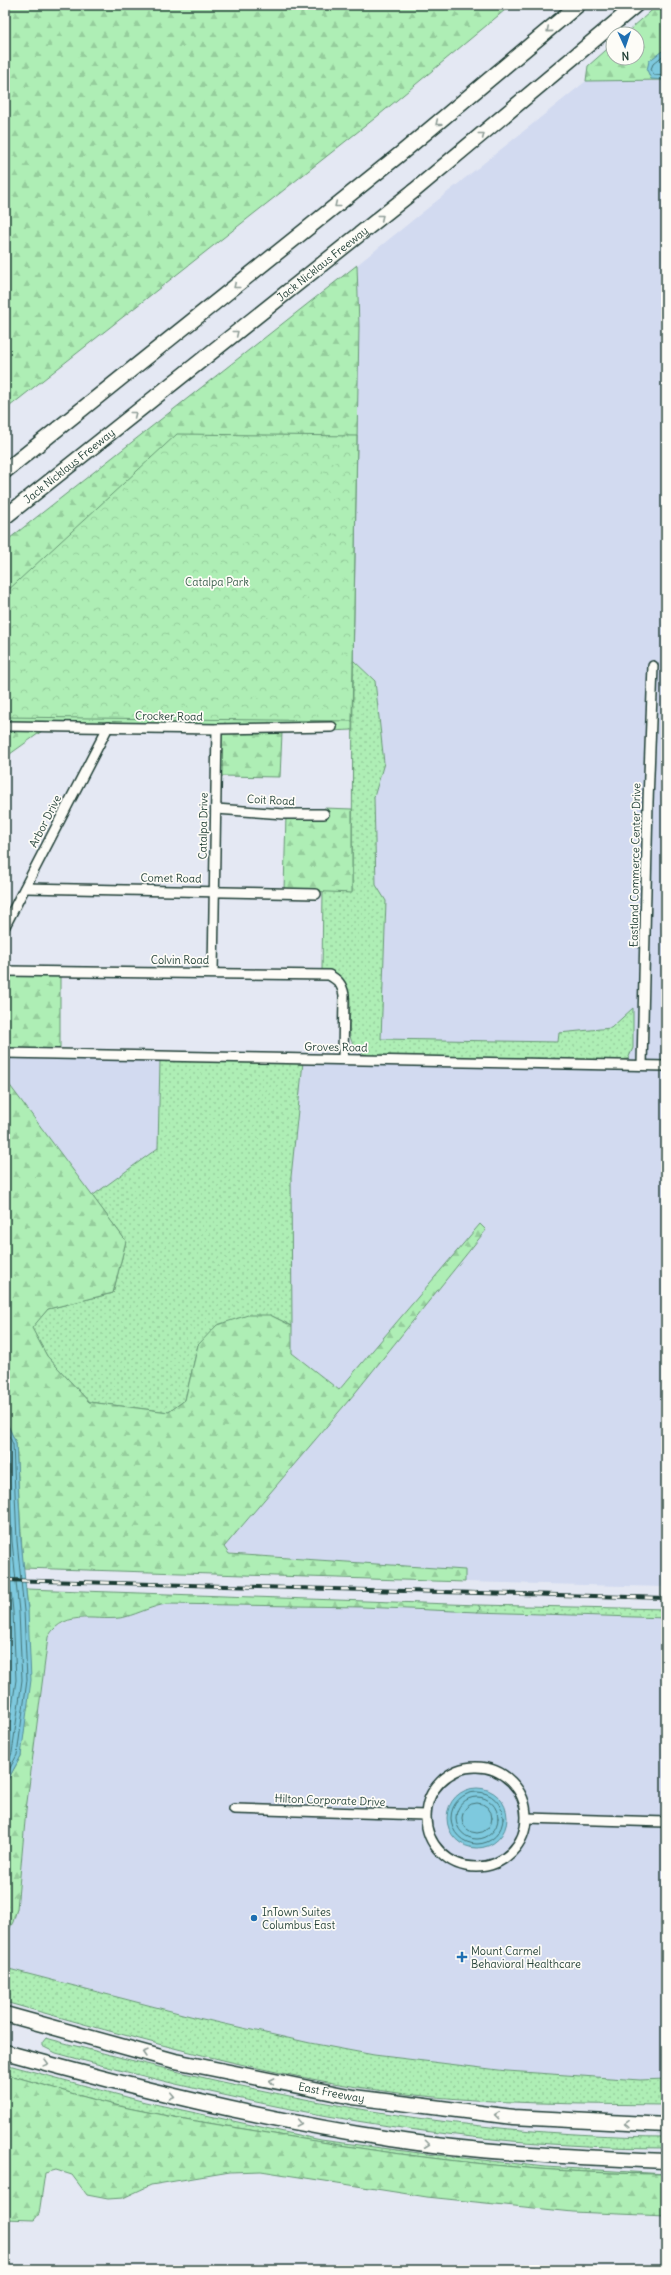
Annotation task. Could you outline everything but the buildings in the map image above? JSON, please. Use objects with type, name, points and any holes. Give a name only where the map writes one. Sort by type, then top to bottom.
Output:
[{"type":"highway","points":[[5,471],[398,155],[578,5]]},
{"type":"highway","name":"Jack Nicklaus Freeway","points":[[5,517],[415,190],[636,5]]},
{"type":"highway","name":"East Freeway","points":[[5,2014],[175,2062],[353,2097],[513,2117],[666,2125]]},
{"type":"highway","points":[[5,2052],[113,2081],[230,2109],[391,2139],[495,2151],[666,2161]]},
{"type":"street","name":"Eastland Commerce Center Drive","points":[[642,1065],[648,802],[653,666]]},
{"type":"street","name":"Crocker Road","points":[[5,726],[217,729],[332,727]]},
{"type":"street","name":"Arbor Drive","points":[[5,926],[108,727]]},
{"type":"street","name":"Catalpa Drive","points":[[213,972],[217,729]]},
{"type":"street","name":"Coit Road","points":[[216,809],[284,814],[324,814]]},
{"type":"street","name":"Comet Road","points":[[25,888],[316,894]]},
{"type":"street","name":"Colvin Road","points":[[5,971],[213,972],[329,975],[340,982],[344,994],[343,1059]]},
{"type":"street","name":"Groves Road","points":[[5,1053],[666,1066]]},
{"type":"street","points":[[471,1766],[488,1767],[503,1774],[516,1785],[524,1801],[527,1818],[524,1834],[516,1848],[505,1858],[490,1865],[474,1867],[459,1864],[445,1856],[434,1845],[427,1831],[425,1815],[431,1792],[442,1780],[455,1770],[471,1766]]},
{"type":"street","name":"Hilton Corporate Drive","points":[[234,1809],[425,1815]]},
{"type":"street","points":[[527,1818],[666,1822]]},
{"type":"shaded area","points":[[666,80],[666,1587],[465,1582],[465,1571],[229,1553],[224,1547],[355,1393],[486,1230],[480,1224],[339,1390],[292,1353],[291,1177],[303,1062],[360,1053],[370,1056],[618,1061],[633,1009],[611,1028],[559,1033],[558,1042],[381,1039],[386,901],[376,885],[374,797],[384,763],[375,681],[353,660],[359,326],[357,265],[586,81]]},
{"type":"shaded area","points":[[60,1056],[160,1060],[158,1148],[92,1196],[5,1079],[5,1058]]},
{"type":"shaded area","points":[[167,1604],[362,1607],[666,1618],[666,2079],[640,2080],[507,2071],[374,2055],[310,2043],[198,2018],[5,1968],[5,1937],[17,1909],[26,1810],[48,1637],[53,1628],[72,1620],[94,1617],[124,1617],[155,1606]]},
{"type":"green space","points":[[5,5],[511,5],[379,115],[5,410]]},
{"type":"green space","points":[[658,5],[666,5],[666,80],[586,81],[588,66],[605,51],[605,66],[645,66],[645,26],[634,26]]},
{"type":"green space","name":"Catalpa Park","points":[[357,265],[359,326],[352,730],[282,733],[280,777],[220,776],[220,731],[42,731],[10,754],[5,764],[5,542]]},
{"type":"green space","name":"Catalpa Park","points":[[177,434],[357,436],[352,721],[5,717],[5,593]]},
{"type":"green space","points":[[353,660],[375,681],[384,763],[374,797],[376,885],[386,901],[381,1039],[558,1042],[559,1033],[611,1028],[633,1008],[633,1048],[628,1059],[618,1061],[370,1056],[357,1049],[351,1039],[349,1026],[350,999],[347,986],[338,976],[322,970],[323,891],[352,892]]},
{"type":"green space","points":[[324,808],[352,809],[352,893],[284,890],[286,815],[325,816]]},
{"type":"green space","points":[[60,974],[60,1049],[5,1048],[5,975]]},
{"type":"green space","points":[[160,1060],[303,1062],[291,1177],[292,1326],[270,1315],[198,1345],[185,1400],[169,1412],[89,1402],[47,1356],[31,1328],[48,1309],[113,1293],[126,1241],[92,1196],[158,1148]]},
{"type":"green space","points":[[5,1079],[126,1241],[113,1293],[48,1309],[32,1328],[47,1356],[89,1402],[169,1412],[185,1400],[198,1345],[217,1325],[248,1315],[270,1315],[292,1326],[292,1353],[339,1390],[480,1224],[486,1230],[355,1393],[224,1547],[229,1554],[465,1570],[465,1582],[23,1568],[16,1443],[5,1419]]},
{"type":"green space","points":[[26,1589],[478,1605],[481,1609],[477,1612],[362,1607],[167,1604],[156,1606],[125,1617],[73,1619],[64,1622],[55,1628],[48,1637],[26,1810],[17,1909],[13,1922],[5,1937],[5,1785],[21,1756],[28,1611]]},
{"type":"green space","points":[[478,1605],[666,1609],[666,1618],[477,1612],[481,1609]]},
{"type":"green space","points":[[5,1968],[198,2018],[310,2043],[374,2055],[507,2071],[640,2080],[666,2079],[666,2105],[536,2103],[471,2100],[406,2094],[305,2078],[204,2056],[5,2002],[5,1987],[8,1984],[5,1977]]},
{"type":"green space","points":[[46,2038],[199,2077],[353,2108],[431,2120],[509,2129],[587,2135],[666,2137],[666,2148],[588,2146],[511,2141],[358,2121],[281,2107],[131,2073],[56,2053],[42,2046],[42,2043]]},
{"type":"green space","points":[[5,2064],[145,2102],[321,2140],[427,2154],[546,2167],[666,2174],[566,2171],[516,2167],[416,2156],[317,2141],[145,2112],[5,2074]]},
{"type":"green space","points":[[5,2074],[145,2112],[367,2149],[516,2167],[566,2171],[666,2174],[666,2216],[573,2212],[427,2197],[261,2171],[230,2172],[151,2185],[123,2198],[108,2199],[87,2195],[72,2175],[56,2170],[45,2173],[39,2214],[34,2220],[5,2219]]},
{"type":"water","points":[[666,48],[666,80],[651,79],[647,70],[649,61]]},
{"type":"water","points":[[5,1419],[16,1443],[21,1540],[28,1611],[31,1680],[21,1756],[5,1785]]},
{"type":"water","points":[[477,1788],[494,1793],[502,1801],[507,1818],[502,1835],[494,1843],[477,1848],[460,1843],[452,1835],[447,1818],[452,1801],[460,1793]]},
{"type":"railway","points":[[5,1580],[666,1598]]},
{"type":"place","name":"InTown Suites Columbus East","points":[[254,1918]]},
{"type":"place","name":"Mount Carmel Behavioral Healthcare","points":[[462,1957]]}]
